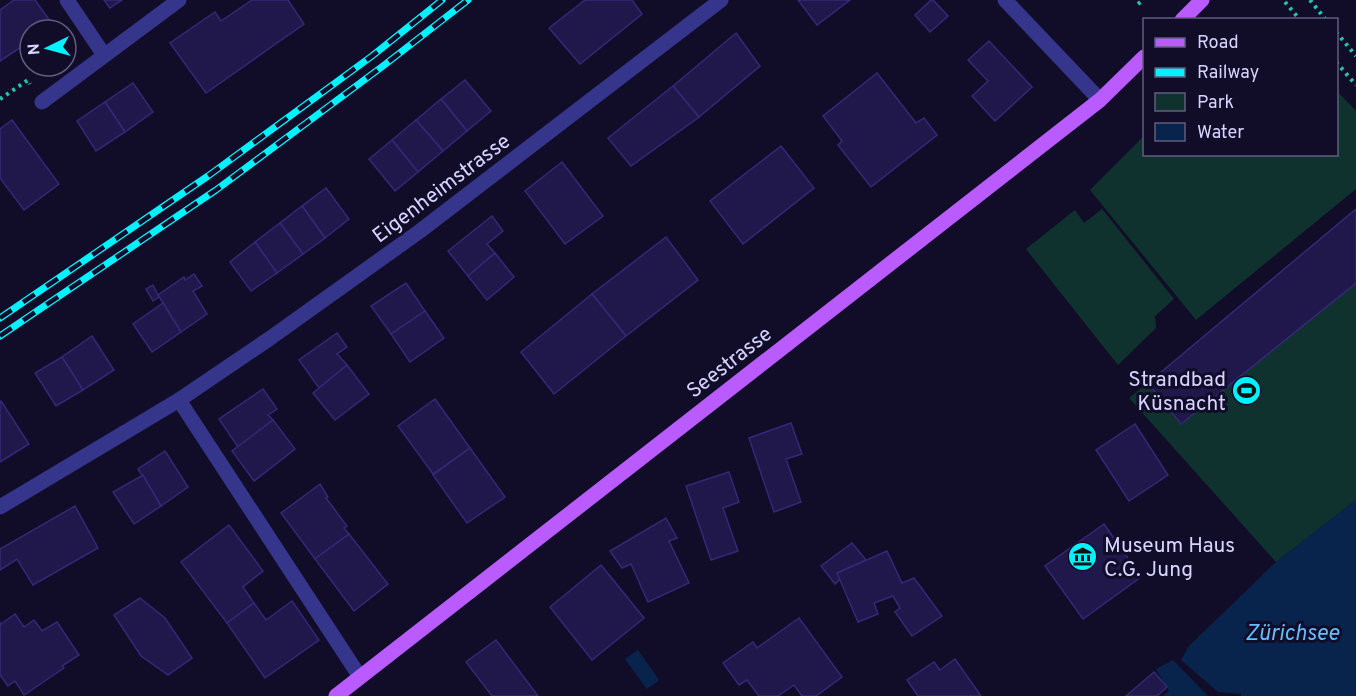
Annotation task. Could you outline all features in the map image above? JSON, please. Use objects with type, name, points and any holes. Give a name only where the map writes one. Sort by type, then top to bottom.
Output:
[{"type":"main road","points":[[1184,18],[1202,0]]},
{"type":"main road","name":"Seestrasse","points":[[336,696],[1100,100],[1143,58]]},
{"type":"street","points":[[67,0],[104,55]]},
{"type":"street","points":[[42,102],[178,0]]},
{"type":"street","name":"Eigenheimstrasse","points":[[0,507],[179,400],[269,339],[420,231],[721,0]]},
{"type":"street","points":[[1005,0],[1100,100]]},
{"type":"street","points":[[179,400],[360,677]]},
{"type":"path","points":[[1138,4],[1143,0]]},
{"type":"path","points":[[1310,0],[1324,18]]},
{"type":"path","points":[[1285,2],[1298,18]]},
{"type":"path","points":[[1338,34],[1356,56]]},
{"type":"path","points":[[1338,64],[1356,84]]},
{"type":"green space","points":[[1338,92],[1356,111],[1356,189],[1196,320],[1090,190],[1143,137],[1143,156],[1338,156]]},
{"type":"green space","points":[[1102,209],[1174,299],[1155,316],[1156,328],[1118,365],[1026,249],[1075,210],[1084,223]]},
{"type":"green space","name":"Strandbad Küsnacht","points":[[1356,209],[1356,500],[1276,562],[1129,398]]},
{"type":"water","name":"Zürichsee","points":[[1356,500],[1356,696],[1241,696],[1241,694],[1218,692],[1181,660],[1189,646],[1276,562]]},
{"type":"water","points":[[638,650],[659,680],[647,689],[625,659]]},
{"type":"water","name":"Zürichsee","points":[[1173,660],[1208,696],[1163,696],[1169,691],[1156,669]]},
{"type":"building","points":[[14,0],[35,0],[48,18],[18,18],[18,49],[0,61],[0,10]]},
{"type":"building","points":[[104,0],[122,0],[110,8]]},
{"type":"building","points":[[252,0],[288,0],[304,24],[206,93],[170,43],[215,12],[221,21]]},
{"type":"building","points":[[585,0],[632,0],[642,14],[580,64],[549,28]]},
{"type":"building","points":[[798,0],[850,0],[817,25]]},
{"type":"building","points":[[931,0],[948,16],[930,32],[915,15]]},
{"type":"building","points":[[736,33],[760,66],[699,117],[673,86]]},
{"type":"building","points":[[989,41],[1032,87],[995,121],[972,96],[988,81],[968,60]]},
{"type":"building","points":[[877,73],[916,123],[924,118],[937,135],[871,187],[838,145],[842,141],[823,116]]},
{"type":"building","points":[[465,80],[491,111],[467,131],[441,99]]},
{"type":"building","points":[[133,83],[153,112],[125,132],[105,102]]},
{"type":"building","points":[[673,86],[699,117],[631,166],[608,138]]},
{"type":"building","points":[[441,99],[467,131],[443,151],[416,120]]},
{"type":"building","points":[[105,102],[125,132],[96,151],[77,121]]},
{"type":"building","points":[[12,120],[59,184],[24,210],[0,178],[0,129]]},
{"type":"building","points":[[416,120],[443,151],[418,172],[392,140]]},
{"type":"building","points":[[392,140],[418,172],[395,191],[369,159]]},
{"type":"building","points":[[781,146],[814,188],[743,244],[710,201]]},
{"type":"building","points":[[562,162],[603,216],[565,244],[525,191]]},
{"type":"building","points":[[326,188],[349,219],[325,238],[302,206]]},
{"type":"building","points":[[302,206],[325,238],[303,254],[280,223]]},
{"type":"building","name":"Strandbad Küsnacht","points":[[1356,209],[1356,283],[1181,424],[1148,383]]},
{"type":"building","points":[[492,216],[503,231],[487,244],[495,253],[468,276],[448,251]]},
{"type":"building","points":[[280,223],[303,254],[277,273],[255,242]]},
{"type":"building","points":[[666,237],[698,280],[626,336],[592,294]]},
{"type":"building","points":[[255,242],[277,273],[251,291],[230,262]]},
{"type":"building","points":[[495,253],[514,277],[487,300],[468,276]]},
{"type":"building","points":[[194,274],[202,286],[193,291],[207,314],[181,332],[158,295],[184,277],[185,280]]},
{"type":"building","points":[[406,283],[425,311],[391,334],[371,306]]},
{"type":"building","points":[[153,285],[159,297],[153,301],[146,289]]},
{"type":"building","points":[[592,294],[626,336],[554,394],[521,352]]},
{"type":"building","points":[[163,303],[181,332],[152,352],[133,324]]},
{"type":"building","points":[[425,311],[444,338],[410,362],[391,334]]},
{"type":"building","points":[[337,333],[347,347],[337,354],[347,365],[319,388],[299,360]]},
{"type":"building","points":[[92,336],[114,370],[83,390],[62,357]]},
{"type":"building","points":[[62,357],[83,390],[56,406],[35,373]]},
{"type":"building","points":[[347,365],[369,394],[335,420],[313,393]]},
{"type":"building","points":[[263,389],[277,409],[268,415],[273,420],[238,447],[219,419]]},
{"type":"building","points":[[435,399],[470,448],[433,474],[398,426]]},
{"type":"building","points":[[0,402],[29,444],[0,462]]},
{"type":"building","points":[[273,420],[295,449],[254,481],[232,451]]},
{"type":"building","points":[[791,423],[802,454],[786,459],[801,502],[774,512],[749,438]]},
{"type":"building","points":[[1135,424],[1168,475],[1129,501],[1096,450]]},
{"type":"building","points":[[470,448],[505,497],[467,523],[433,475]]},
{"type":"building","points":[[165,451],[188,487],[161,506],[138,469]]},
{"type":"building","points":[[729,472],[739,502],[723,508],[738,551],[711,560],[686,486]]},
{"type":"building","points":[[143,475],[161,506],[134,524],[113,492]]},
{"type":"building","points":[[320,484],[328,497],[326,498],[347,526],[344,528],[349,534],[315,559],[281,513]]},
{"type":"building","points":[[75,506],[98,548],[33,585],[17,559],[0,570],[0,549]]},
{"type":"building","points":[[666,518],[677,538],[669,541],[689,583],[648,602],[631,564],[622,568],[610,551]]},
{"type":"building","points":[[1104,524],[1141,577],[1083,619],[1045,566]]},
{"type":"building","points":[[229,525],[263,571],[243,587],[254,603],[227,623],[181,562]]},
{"type":"building","points":[[349,534],[388,584],[354,611],[315,559]]},
{"type":"building","points":[[852,543],[866,560],[837,573],[840,579],[835,584],[821,566]]},
{"type":"building","points":[[887,551],[902,583],[914,578],[942,616],[912,636],[895,612],[900,608],[893,596],[874,603],[878,614],[858,622],[837,573]]},
{"type":"building","points":[[601,565],[644,618],[592,660],[550,607]]},
{"type":"building","points":[[140,598],[165,618],[192,658],[168,675],[141,656],[114,615]]},
{"type":"building","points":[[292,601],[319,640],[265,678],[227,623],[254,603],[266,620]]},
{"type":"building","points":[[15,614],[24,627],[34,620],[42,631],[57,622],[79,655],[24,695],[15,681],[8,686],[0,675],[0,622],[1,624]]},
{"type":"building","points":[[799,618],[842,677],[816,696],[802,696],[794,685],[778,696],[759,696],[747,680],[739,685],[723,663],[753,642],[757,648]]},
{"type":"building","points":[[496,640],[538,696],[492,696],[466,662]]},
{"type":"building","points":[[955,659],[981,696],[918,696],[907,680],[934,662],[940,670]]},
{"type":"building","points":[[1154,672],[1167,687],[1157,696],[1126,696]]},
{"type":"railway","points":[[0,318],[208,176],[372,56],[442,0]]},
{"type":"railway","points":[[0,336],[216,190],[468,0]]},
{"type":"place","name":"Strandbad Küsnacht","points":[[1247,391]]},
{"type":"place","name":"Museum Haus C.G. Jung","points":[[1083,557]]}]
